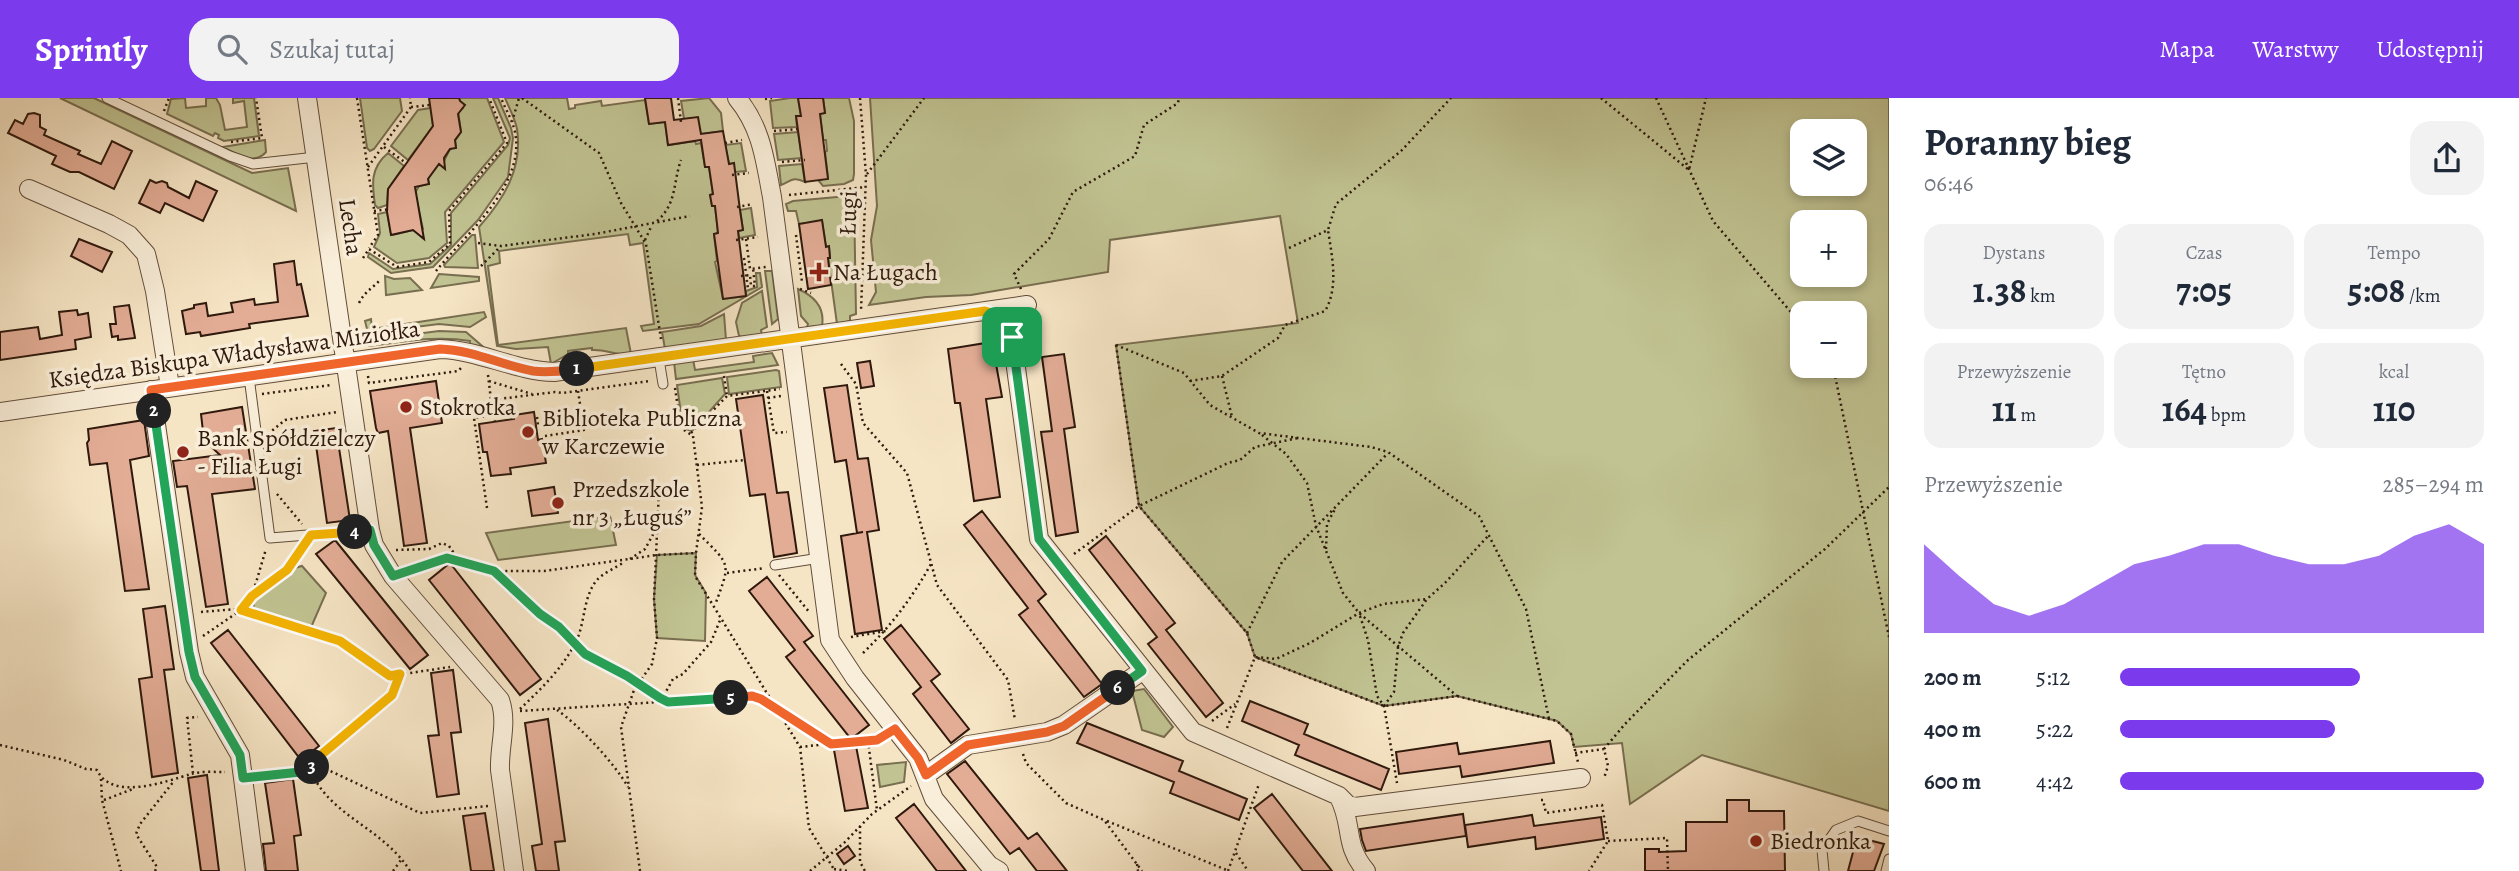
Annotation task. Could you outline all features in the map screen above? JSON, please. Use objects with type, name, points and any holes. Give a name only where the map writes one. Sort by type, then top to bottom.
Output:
[{"type":"street","name":"Lecha","points":[[307,98],[374,545],[393,576],[500,700],[504,711],[500,756],[514,871]]},
{"type":"street","points":[[737,98],[753,119],[758,132],[772,197],[833,646],[918,758],[934,799],[989,865],[999,871]]},
{"type":"street","points":[[29,189],[129,235],[145,254],[155,291],[170,387]]},
{"type":"street","name":"Księdza Biskupa Władysława Miziołka","points":[[0,412],[449,349],[531,370],[554,372],[1027,305]]},
{"type":"street","points":[[985,311],[1001,316],[1010,323],[1039,539],[1193,732],[1339,796],[1348,805],[1355,807],[1581,778]]},
{"type":"street","points":[[151,390],[195,677],[240,755],[255,871]]},
{"type":"street","points":[[926,775],[968,745],[1047,732],[1064,726],[1142,671]]},
{"type":"street","points":[[1339,796],[1345,812],[1353,855],[1366,871]]},
{"type":"lane","points":[[107,98],[230,156],[253,164],[316,157]]},
{"type":"lane","points":[[659,359],[662,382]]},
{"type":"lane","points":[[249,377],[270,538],[370,530]]},
{"type":"lane","points":[[775,565],[820,558]]},
{"type":"lane","points":[[1824,871],[1822,850],[1836,830],[1858,821],[1889,831]]},
{"type":"lane","points":[[1886,871],[1889,859]]},
{"type":"path","points":[[163,114],[169,98]]},
{"type":"path","points":[[223,143],[262,138],[256,98]]},
{"type":"path","points":[[357,98],[378,235],[363,258]]},
{"type":"path","points":[[368,167],[411,107],[410,98]]},
{"type":"path","points":[[369,249],[397,267],[429,262],[450,244],[449,211],[507,143],[489,98]]},
{"type":"path","points":[[436,271],[476,227],[511,178],[516,151],[515,129],[501,98]]},
{"type":"path","points":[[512,122],[521,98],[599,153],[621,203],[645,240],[660,331]]},
{"type":"path","points":[[671,99],[678,98],[681,122]]},
{"type":"path","points":[[765,99],[772,98]]},
{"type":"path","name":"Ługi","points":[[860,98],[866,175],[861,329]]},
{"type":"path","points":[[866,175],[924,98]]},
{"type":"path","points":[[1027,305],[1014,274],[1049,239],[1073,192],[1135,156],[1144,125],[1178,103],[1179,98]]},
{"type":"path","points":[[1190,381],[1222,376],[1278,338],[1285,325],[1325,312],[1333,298],[1333,260],[1328,230],[1335,204],[1401,151],[1451,98]]},
{"type":"path","points":[[1601,98],[1689,170]]},
{"type":"path","points":[[1656,98],[1713,221],[1790,311]]},
{"type":"path","points":[[1689,170],[1706,98]]},
{"type":"path","points":[[411,107],[430,105]]},
{"type":"path","points":[[770,132],[800,129]]},
{"type":"path","points":[[725,142],[744,140]]},
{"type":"path","points":[[384,146],[406,163]]},
{"type":"path","points":[[645,240],[650,226],[665,214],[674,196],[681,160]]},
{"type":"path","points":[[775,163],[805,160]]},
{"type":"path","points":[[732,175],[749,173]]},
{"type":"path","points":[[772,197],[866,187]]},
{"type":"path","points":[[737,207],[753,204]]},
{"type":"path","points":[[374,211],[390,209]]},
{"type":"path","points":[[478,243],[501,246],[690,216]]},
{"type":"path","points":[[1289,248],[1328,230]]},
{"type":"path","points":[[736,240],[758,237]]},
{"type":"path","points":[[802,282],[796,237],[804,239]]},
{"type":"path","points":[[746,239],[750,269],[772,267]]},
{"type":"path","points":[[481,267],[501,246]]},
{"type":"path","points":[[744,258],[743,276],[748,289]]},
{"type":"path","points":[[743,276],[750,275],[751,286],[755,286],[753,268]]},
{"type":"path","points":[[801,272],[808,272]]},
{"type":"path","points":[[359,303],[368,288],[381,279]]},
{"type":"path","points":[[794,286],[811,293]]},
{"type":"path","points":[[1226,731],[1255,657],[1247,633],[1139,506],[1116,345],[1184,373],[1210,405],[1259,433],[1286,454],[1307,483],[1316,526],[1343,593],[1359,613],[1457,696]]},
{"type":"path","points":[[366,360],[369,383],[457,370],[467,365]]},
{"type":"path","points":[[841,365],[856,384],[863,423],[907,473],[937,585],[1008,680],[1018,737],[1026,763],[1066,803],[1226,871],[1259,784]]},
{"type":"path","points":[[487,371],[495,422]]},
{"type":"path","points":[[724,376],[727,396]]},
{"type":"path","points":[[1222,376],[1233,418]]},
{"type":"path","points":[[1836,378],[1889,637]]},
{"type":"path","points":[[251,396],[369,379]]},
{"type":"path","points":[[489,381],[533,394]]},
{"type":"path","points":[[491,400],[674,382],[681,428],[693,436],[702,507],[695,576],[800,747],[809,828],[835,870],[848,871]]},
{"type":"path","points":[[691,434],[727,396],[784,388]]},
{"type":"path","points":[[545,436],[584,430],[578,391]]},
{"type":"path","points":[[767,391],[774,433],[790,432]]},
{"type":"path","points":[[768,398],[785,396]]},
{"type":"path","points":[[257,442],[285,421],[352,410]]},
{"type":"path","points":[[487,508],[474,418],[494,415]]},
{"type":"path","points":[[537,417],[538,425]]},
{"type":"path","points":[[1259,433],[1371,447],[1388,452],[1479,516],[1526,609],[1549,719]]},
{"type":"path","points":[[1074,554],[1139,506],[1228,463],[1240,460],[1255,447],[1301,438]]},
{"type":"path","points":[[1247,633],[1282,562],[1388,452]]},
{"type":"path","points":[[696,466],[745,460]]},
{"type":"path","points":[[189,646],[241,610],[252,596],[287,570],[311,535],[261,476]]},
{"type":"path","points":[[1576,753],[1604,749],[1688,660],[1825,549],[1889,486]]},
{"type":"path","points":[[640,870],[621,727],[634,690],[652,664],[657,638],[654,599],[659,490]]},
{"type":"path","points":[[1326,550],[1327,524],[1336,506]]},
{"type":"path","points":[[656,529],[645,549],[597,580],[587,600],[574,642],[561,665],[542,689],[517,711],[752,696],[761,699],[831,744]]},
{"type":"path","points":[[699,534],[723,558],[727,573],[714,607]]},
{"type":"path","points":[[1384,706],[1394,692],[1398,647],[1403,633],[1427,599],[1488,535]]},
{"type":"path","points":[[252,596],[270,538]]},
{"type":"path","points":[[395,550],[429,549],[442,543],[449,546],[460,562]]},
{"type":"path","points":[[393,576],[447,558],[494,571],[544,571],[657,555],[696,553]]},
{"type":"path","points":[[863,653],[886,631],[915,593],[931,564]]},
{"type":"path","points":[[494,571],[585,654],[640,683],[668,702]]},
{"type":"path","points":[[1255,657],[1276,659],[1310,643],[1359,613],[1383,604],[1427,599]]},
{"type":"path","points":[[184,613],[241,610],[340,641],[390,676],[438,667],[454,667]]},
{"type":"path","points":[[1359,613],[1368,640],[1377,696],[1384,706],[1397,783]]},
{"type":"path","points":[[653,703],[711,642],[720,618]]},
{"type":"path","points":[[850,637],[886,631]]},
{"type":"path","points":[[1255,657],[1384,706],[1457,696],[1557,721],[1571,734],[1581,778]]},
{"type":"path","points":[[310,771],[315,760],[392,695],[400,674]]},
{"type":"path","points":[[1211,721],[1237,702]]},
{"type":"path","points":[[557,710],[575,722],[622,776],[629,790]]},
{"type":"path","points":[[193,773],[187,718],[206,716]]},
{"type":"path","points":[[800,747],[877,740],[895,729]]},
{"type":"path","points":[[868,741],[877,810]]},
{"type":"path","points":[[0,745],[97,770],[121,871]]},
{"type":"path","points":[[1604,749],[1608,766],[1604,778]]},
{"type":"path","points":[[102,800],[136,787],[174,781],[193,773],[243,774],[326,769],[420,813],[505,804]]},
{"type":"path","points":[[310,771],[323,791],[373,832],[402,859],[410,871]]},
{"type":"path","points":[[810,871],[877,810],[926,775]]},
{"type":"path","points":[[101,778],[116,785],[136,787]]},
{"type":"path","points":[[155,871],[157,867],[136,834],[140,824],[174,781]]},
{"type":"path","points":[[1531,802],[1544,800],[1546,813],[1602,805],[1608,841],[1589,871]]},
{"type":"path","points":[[1104,820],[1140,871]]},
{"type":"path","points":[[860,826],[860,862],[865,871]]},
{"type":"path","points":[[1608,841],[1667,838],[1668,871]]},
{"type":"path","points":[[1235,852],[1248,871]]},
{"type":"path","points":[[393,871],[402,859]]},
{"type":"green space","points":[[60,98],[94,98],[252,173],[288,168],[296,211]]},
{"type":"green space","points":[[185,98],[186,108],[206,106],[206,98],[216,98],[225,130],[247,127],[244,101],[233,103],[233,98],[254,98],[259,136],[224,141],[215,133],[213,136],[167,114],[171,99]]},
{"type":"green space","points":[[360,98],[400,98],[402,111],[370,151],[367,148]]},
{"type":"green space","points":[[459,98],[487,98],[504,142],[445,212],[447,243],[429,258],[397,263],[374,247],[380,233],[378,214],[387,212],[393,235],[423,229],[415,193],[419,186],[429,183],[428,179],[437,162],[442,165],[450,149],[456,146],[455,141],[461,132],[458,111],[463,108]]},
{"type":"green space","points":[[493,98],[498,98],[513,138],[508,177],[478,220],[433,267],[391,273],[368,257],[369,253],[393,269],[430,264],[451,245],[451,213],[508,145],[510,138]]},
{"type":"green space","points":[[505,98],[567,98],[569,109],[575,108],[575,105],[601,101],[602,106],[645,100],[649,124],[665,122],[668,145],[695,141],[696,144],[701,143],[705,167],[709,167],[712,206],[715,206],[718,233],[714,234],[715,262],[723,299],[746,296],[746,291],[757,287],[756,273],[760,273],[762,287],[699,324],[643,331],[641,326],[654,324],[643,243],[630,245],[628,234],[499,251],[500,263],[488,266],[498,345],[626,328],[631,354],[592,348],[568,351],[568,354],[551,364],[548,347],[516,349],[497,346],[479,227],[504,194],[517,157],[517,129]]},
{"type":"green space","points":[[709,98],[721,113],[723,131],[701,134],[684,119],[681,101]]},
{"type":"green space","points":[[798,98],[801,116],[796,117],[797,127],[773,128],[770,101]]},
{"type":"green space","points":[[823,98],[849,98],[854,121],[854,174],[853,180],[844,184],[823,186],[818,180],[828,178],[826,140],[823,140],[820,114],[825,113]]},
{"type":"green space","points":[[870,98],[1889,98],[1889,811],[1702,755],[1630,804],[1622,743],[1574,747],[1571,734],[1557,721],[1457,696],[1384,706],[1255,657],[1247,633],[1139,506],[1116,345],[1298,323],[1280,216],[1110,240],[1108,272],[971,295],[926,297],[869,305],[876,292],[871,240],[877,206]]},
{"type":"green space","points":[[431,108],[433,126],[408,160],[391,146],[418,110]]},
{"type":"green space","points":[[798,132],[802,158],[778,160],[774,134]]},
{"type":"green space","points":[[265,140],[266,152],[256,158],[245,157],[223,147]]},
{"type":"green space","points":[[741,143],[746,171],[735,172],[729,164],[725,145]]},
{"type":"green space","points":[[388,153],[404,166],[388,189],[387,205],[378,208],[373,190],[375,171]]},
{"type":"green space","points":[[802,164],[805,182],[795,179],[781,185],[779,166]]},
{"type":"green space","points":[[854,197],[856,314],[850,316],[850,321],[837,324],[828,258],[829,247],[826,247],[822,221],[799,224],[796,211],[788,211],[786,204]]},
{"type":"green space","points":[[751,208],[755,235],[739,238],[738,231],[743,230],[740,210]]},
{"type":"green space","points":[[475,235],[478,268],[445,267],[444,265]]},
{"type":"green space","points":[[765,271],[772,271],[778,319],[772,324]]},
{"type":"green space","points":[[439,274],[479,277],[479,281],[431,288]]},
{"type":"green space","points":[[385,276],[394,279],[410,278],[422,290],[386,295]]},
{"type":"green space","points":[[798,289],[817,303],[822,314],[822,326],[807,327],[808,324],[801,316]]},
{"type":"green space","points":[[762,291],[767,327],[761,330],[762,335],[739,336],[736,322],[742,303]]},
{"type":"green space","points":[[484,312],[486,317],[470,327],[439,324],[368,333],[365,321],[371,319],[372,329]]},
{"type":"green space","points":[[724,314],[726,340],[665,349],[662,332],[701,326]]},
{"type":"green space","points":[[439,331],[466,332],[488,351],[469,347],[470,341],[445,339],[369,346],[368,340]]},
{"type":"green space","points":[[772,353],[778,365],[676,379],[674,362],[693,359],[695,370],[754,362],[753,356]]},
{"type":"green space","points":[[779,371],[781,387],[729,394],[727,377]]},
{"type":"green space","points":[[722,378],[725,394],[692,431],[683,428],[677,385]]},
{"type":"green space","points":[[610,516],[616,545],[498,560],[486,533]]},
{"type":"green space","points":[[696,553],[695,575],[706,593],[705,641],[657,638],[654,599],[657,555]]},
{"type":"green space","points":[[302,566],[326,593],[309,632],[255,615],[252,596],[287,570]]},
{"type":"green space","points":[[1144,689],[1173,727],[1164,737],[1142,730],[1132,691]]},
{"type":"green space","points":[[906,762],[904,782],[880,787],[877,765]]},
{"type":"building","points":[[429,98],[459,98],[465,105],[458,114],[461,132],[455,140],[456,148],[450,149],[444,158],[445,169],[439,164],[428,179],[429,184],[415,187],[424,239],[413,230],[391,235],[387,212],[388,189],[433,126]]},
{"type":"building","points":[[645,98],[671,98],[674,120],[698,117],[701,134],[723,131],[729,164],[734,163],[743,230],[738,231],[746,296],[723,299],[714,234],[718,233],[715,206],[712,206],[709,167],[705,167],[701,140],[668,145],[665,122],[649,124]]},
{"type":"building","points":[[798,98],[823,98],[825,113],[820,114],[828,179],[805,182],[796,116],[801,116]]},
{"type":"building","points":[[28,114],[40,115],[40,127],[46,130],[44,135],[101,164],[112,141],[132,151],[114,189],[79,172],[70,172],[52,164],[56,156],[8,133],[15,120],[23,124]]},
{"type":"building","points":[[150,180],[167,183],[168,187],[189,198],[196,181],[217,191],[203,221],[165,203],[160,213],[139,203]]},
{"type":"building","points":[[822,220],[826,247],[829,246],[831,285],[808,289],[799,224]]},
{"type":"building","points":[[79,239],[112,252],[102,272],[71,256]]},
{"type":"building","points":[[294,261],[297,285],[301,284],[308,316],[249,324],[250,328],[201,336],[200,332],[186,334],[182,311],[194,308],[194,305],[206,303],[208,316],[233,312],[231,303],[254,299],[255,305],[278,302],[274,264]]},
{"type":"building","points":[[129,305],[135,338],[118,340],[118,336],[112,337],[110,324],[116,324],[114,307]]},
{"type":"building","points":[[77,310],[78,315],[88,313],[91,337],[75,340],[76,349],[0,360],[0,332],[38,327],[40,339],[62,335],[59,312]]},
{"type":"building","points":[[992,342],[1002,397],[986,399],[1000,497],[974,501],[960,403],[955,403],[948,349]]},
{"type":"building","points":[[1064,354],[1075,427],[1064,429],[1078,532],[1056,536],[1041,432],[1052,431],[1042,357]]},
{"type":"building","points":[[870,361],[874,386],[861,388],[857,363]]},
{"type":"building","points":[[436,381],[442,423],[410,428],[427,543],[404,546],[388,431],[378,433],[370,391]]},
{"type":"building","points":[[847,385],[858,459],[868,458],[879,530],[867,532],[882,630],[855,634],[841,536],[863,532],[857,533],[846,460],[835,462],[824,388]]},
{"type":"building","points":[[763,395],[777,493],[788,492],[797,553],[774,557],[765,494],[750,496],[736,399]]},
{"type":"building","points":[[242,407],[255,489],[212,494],[228,604],[206,607],[187,486],[177,487],[173,461],[220,455],[204,440],[201,414]]},
{"type":"building","points":[[534,412],[538,440],[542,439],[546,463],[510,468],[511,474],[491,476],[487,452],[483,452],[479,424],[514,419],[514,415]]},
{"type":"building","points":[[144,420],[149,456],[130,460],[149,589],[125,591],[107,463],[90,465],[88,429]]},
{"type":"building","points":[[336,428],[350,520],[327,523],[314,431]]},
{"type":"building","points":[[554,487],[558,513],[532,516],[528,491]]},
{"type":"building","points":[[982,511],[1046,594],[1038,601],[1102,684],[1084,697],[1019,615],[1028,608],[964,525]]},
{"type":"building","points":[[1106,536],[1175,623],[1166,630],[1223,703],[1206,717],[1148,644],[1157,637],[1089,550]]},
{"type":"building","points":[[335,540],[428,655],[410,669],[316,554]]},
{"type":"building","points":[[450,563],[541,679],[520,695],[429,580]]},
{"type":"building","points":[[767,577],[813,636],[804,642],[869,725],[851,739],[786,657],[795,650],[749,591]]},
{"type":"building","points":[[165,606],[174,669],[164,670],[178,773],[152,777],[139,679],[152,677],[143,609]]},
{"type":"building","points":[[901,625],[940,674],[931,681],[969,729],[951,743],[913,694],[921,687],[884,639]]},
{"type":"building","points":[[228,630],[319,746],[301,760],[211,643]]},
{"type":"building","points":[[453,670],[461,732],[451,733],[459,794],[437,797],[428,736],[439,735],[431,673]]},
{"type":"building","points":[[1250,701],[1308,724],[1304,734],[1389,769],[1381,790],[1295,755],[1299,745],[1242,721]]},
{"type":"building","points":[[548,719],[565,841],[555,842],[559,871],[536,871],[532,846],[542,844],[525,723]]},
{"type":"building","points":[[1087,723],[1183,761],[1179,771],[1247,799],[1239,820],[1170,793],[1174,782],[1077,743]]},
{"type":"building","points":[[1550,741],[1554,763],[1462,777],[1460,766],[1399,774],[1396,752],[1457,743],[1459,754]]},
{"type":"building","points":[[856,746],[868,808],[845,811],[834,750]]},
{"type":"building","points":[[965,761],[1028,839],[1037,833],[1067,871],[1037,871],[1019,848],[1010,854],[947,774]]},
{"type":"building","points":[[207,775],[219,871],[201,871],[188,778]]},
{"type":"building","points":[[293,779],[301,835],[294,836],[298,871],[266,871],[263,844],[274,843],[265,783]]},
{"type":"building","points":[[1272,794],[1332,871],[1303,871],[1254,808]]},
{"type":"building","points":[[1727,800],[1749,800],[1749,811],[1784,811],[1785,871],[1645,871],[1645,849],[1659,849],[1659,852],[1686,851],[1686,822],[1727,822]]},
{"type":"building","points":[[914,804],[966,871],[937,871],[896,818]]},
{"type":"building","points":[[485,813],[494,871],[471,871],[463,816]]},
{"type":"building","points":[[1463,814],[1466,836],[1366,851],[1362,840],[1360,829]]},
{"type":"building","points":[[1532,815],[1534,826],[1601,817],[1604,839],[1536,849],[1535,837],[1468,847],[1465,825]]},
{"type":"building","points":[[1857,837],[1884,844],[1874,871],[1848,871]]},
{"type":"building","points":[[848,846],[855,856],[844,864],[837,854]]},
{"type":"place","name":"Na Ługach","points":[[819,272]]},
{"type":"place","name":"Stokrotka","points":[[406,407]]},
{"type":"place","name":"Biblioteka Publiczna w Karczewie","points":[[528,432]]},
{"type":"place","name":"Bank Spółdzielczy - Filia Ługi","points":[[183,452]]},
{"type":"place","name":"Przedszkole nr 3 „Ługuś”","points":[[558,503]]},
{"type":"place","name":"Biedronka","points":[[1756,841]]},
{"type":"route","points":[[985,311],[1008,321],[1012,337],[1039,539],[1142,671],[1064,726],[1047,732],[973,743],[947,758],[926,775],[918,758],[895,729],[877,740],[831,744],[761,699],[752,696],[668,702],[640,683],[585,654],[559,627],[540,614],[494,571],[447,558],[393,576],[374,545],[370,530],[311,535],[287,570],[252,596],[241,610],[340,641],[390,676],[400,674],[392,695],[315,760],[310,771],[243,778],[240,755],[195,677],[189,652],[151,390],[440,349],[486,357],[531,370],[554,372],[985,311]]}]
